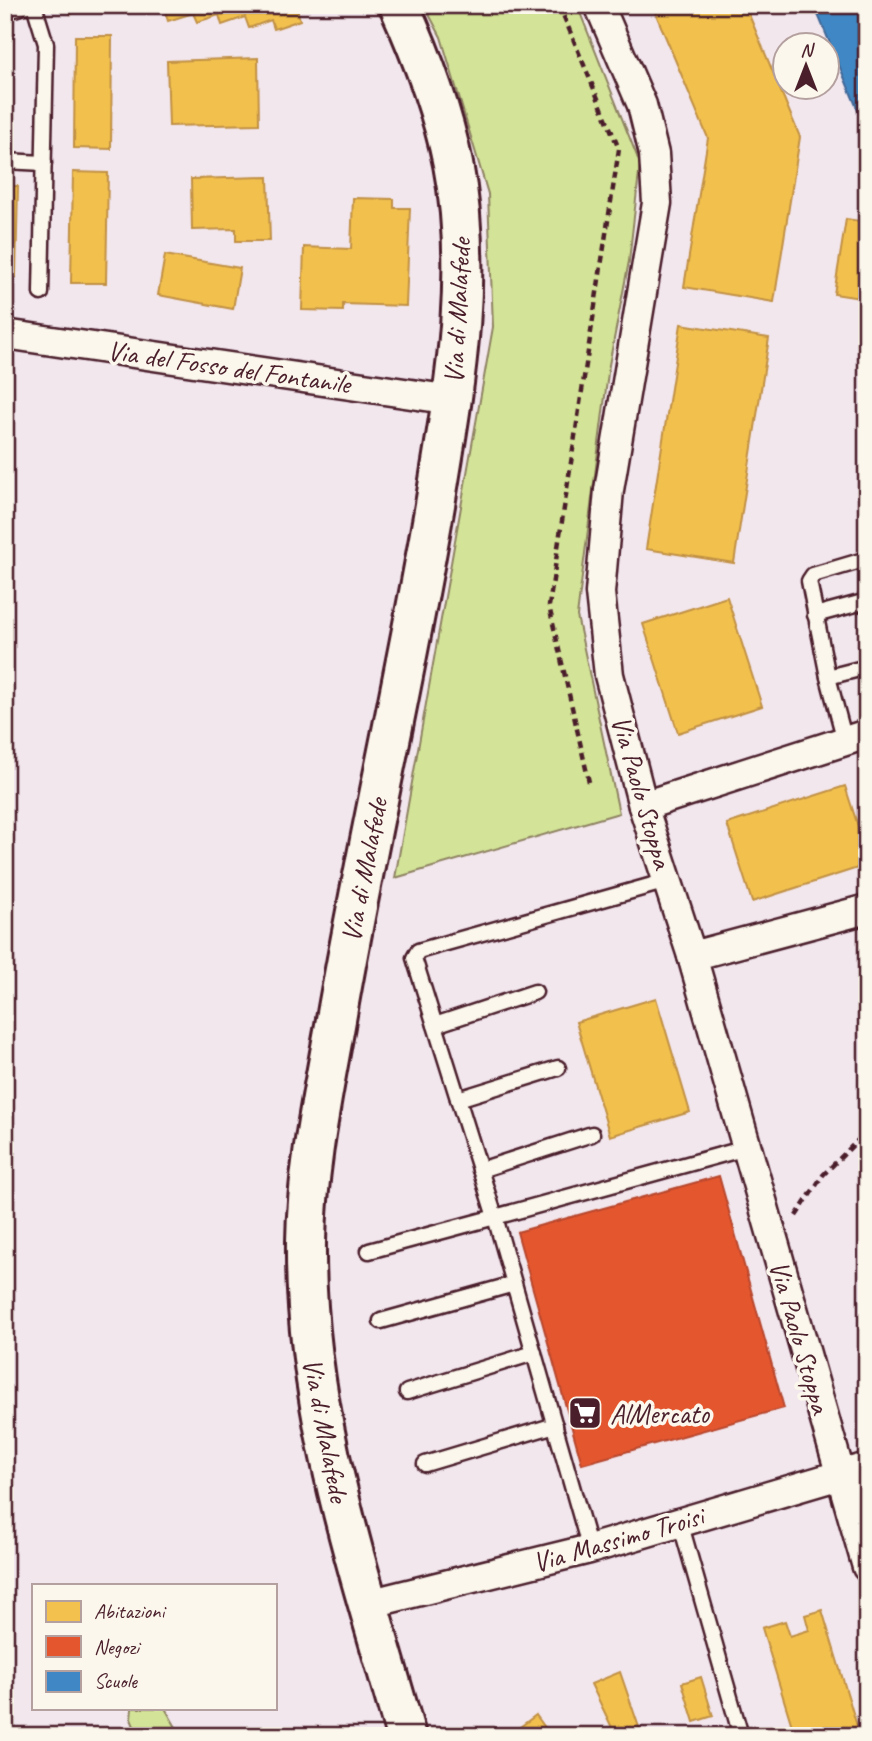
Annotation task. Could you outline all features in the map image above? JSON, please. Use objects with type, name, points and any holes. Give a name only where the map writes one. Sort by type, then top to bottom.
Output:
[{"type":"street","name":"Via di Malafede","points":[[399,5],[422,58],[453,165],[463,273],[452,400],[421,588],[345,971],[314,1149],[306,1240],[309,1334],[317,1401],[330,1468],[406,1736]]},
{"type":"street","name":"Via Paolo Stoppa","points":[[599,5],[642,106],[654,154],[657,203],[609,490],[600,593],[609,675],[643,806],[692,956],[867,1567]]},
{"type":"street","name":"Via del Fosso del Fontanile","points":[[5,334],[452,400]]},
{"type":"street","points":[[643,806],[856,738]]},
{"type":"street","points":[[692,956],[867,909]]},
{"type":"street","name":"Via Massimo Troisi","points":[[368,1604],[590,1549],[867,1467]]},
{"type":"lane","points":[[5,12],[27,5]]},
{"type":"lane","points":[[34,5],[46,44],[41,293]]},
{"type":"lane","points":[[5,161],[44,163]]},
{"type":"lane","points":[[856,738],[828,677],[809,582],[813,575],[867,559]]},
{"type":"lane","points":[[816,615],[867,601]]},
{"type":"lane","points":[[828,677],[867,667]]},
{"type":"lane","points":[[590,1549],[495,1217],[414,958],[418,951],[667,881]]},
{"type":"lane","points":[[435,1025],[535,992]]},
{"type":"lane","points":[[458,1099],[558,1068]]},
{"type":"lane","points":[[480,1170],[592,1134]]},
{"type":"lane","points":[[369,1251],[746,1148]]},
{"type":"lane","points":[[381,1321],[514,1284]]},
{"type":"lane","points":[[407,1392],[534,1353]]},
{"type":"lane","points":[[425,1464],[555,1425]]},
{"type":"lane","points":[[680,1522],[741,1736]]},
{"type":"path","name":"Via Paolo Stoppa","points":[[559,5],[619,149],[549,606],[589,782]]},
{"type":"path","points":[[777,1259],[797,1216],[823,1175],[867,1131]]},
{"type":"green space","points":[[424,5],[577,5],[640,164],[629,261],[609,365],[577,616],[619,813],[395,878],[493,327],[488,194],[441,37]]},
{"type":"green space","points":[[132,1710],[166,1710],[181,1736],[138,1736],[131,1719]]},
{"type":"building: Abitazioni","points":[[68,5],[97,5],[71,14]]},
{"type":"building: Abitazioni","points":[[163,5],[296,5],[300,20],[274,29],[271,20],[249,28],[245,17],[222,25],[219,15],[197,22],[193,13],[168,21]]},
{"type":"building: Abitazioni","points":[[671,5],[745,5],[770,65],[770,102],[785,102],[800,137],[774,302],[684,287],[708,138],[655,12]]},
{"type":"building: Abitazioni","points":[[75,36],[112,36],[111,149],[74,148]]},
{"type":"building: Abitazioni","points":[[7,48],[7,134],[5,134]]},
{"type":"building: Abitazioni","points":[[258,58],[259,124],[169,126],[167,61]]},
{"type":"building: Abitazioni","points":[[73,172],[108,173],[106,283],[71,283]]},
{"type":"building: Abitazioni","points":[[268,177],[270,241],[236,241],[236,229],[192,230],[191,179]]},
{"type":"building: Abitazioni","points":[[5,186],[18,186],[16,277],[5,277]]},
{"type":"building: Abitazioni","points":[[353,198],[394,199],[394,208],[410,208],[406,306],[343,304],[343,311],[302,310],[304,247],[351,249]]},
{"type":"building: Abitazioni","points":[[846,219],[867,222],[867,299],[834,294]]},
{"type":"building: Abitazioni","points":[[165,255],[240,268],[233,309],[158,295]]},
{"type":"building: Abitazioni","points":[[681,324],[769,338],[734,563],[646,549]]},
{"type":"building: Abitazioni","points":[[727,597],[762,706],[678,733],[643,624]]},
{"type":"building: Abitazioni","points":[[845,786],[867,854],[867,865],[752,902],[727,824]]},
{"type":"building: Abitazioni","points":[[656,998],[690,1112],[610,1136],[576,1022]]},
{"type":"building: Abitazioni","points":[[822,1610],[860,1736],[795,1736],[762,1628],[785,1621],[790,1636],[809,1630],[805,1615]]},
{"type":"building: Abitazioni","points":[[620,1672],[642,1736],[616,1736],[591,1684]]},
{"type":"building: Abitazioni","points":[[701,1677],[713,1716],[694,1722],[682,1683]]},
{"type":"building: Abitazioni","points":[[536,1715],[551,1736],[508,1736]]},
{"type":"building: Negozi","points":[[719,1176],[784,1408],[582,1464],[517,1232]]},
{"type":"building: Scuole","points":[[814,5],[867,5],[867,132],[840,67],[840,32],[825,32]]},
{"type":"place","name":"AlMercato","points":[[585,1413]]}]
